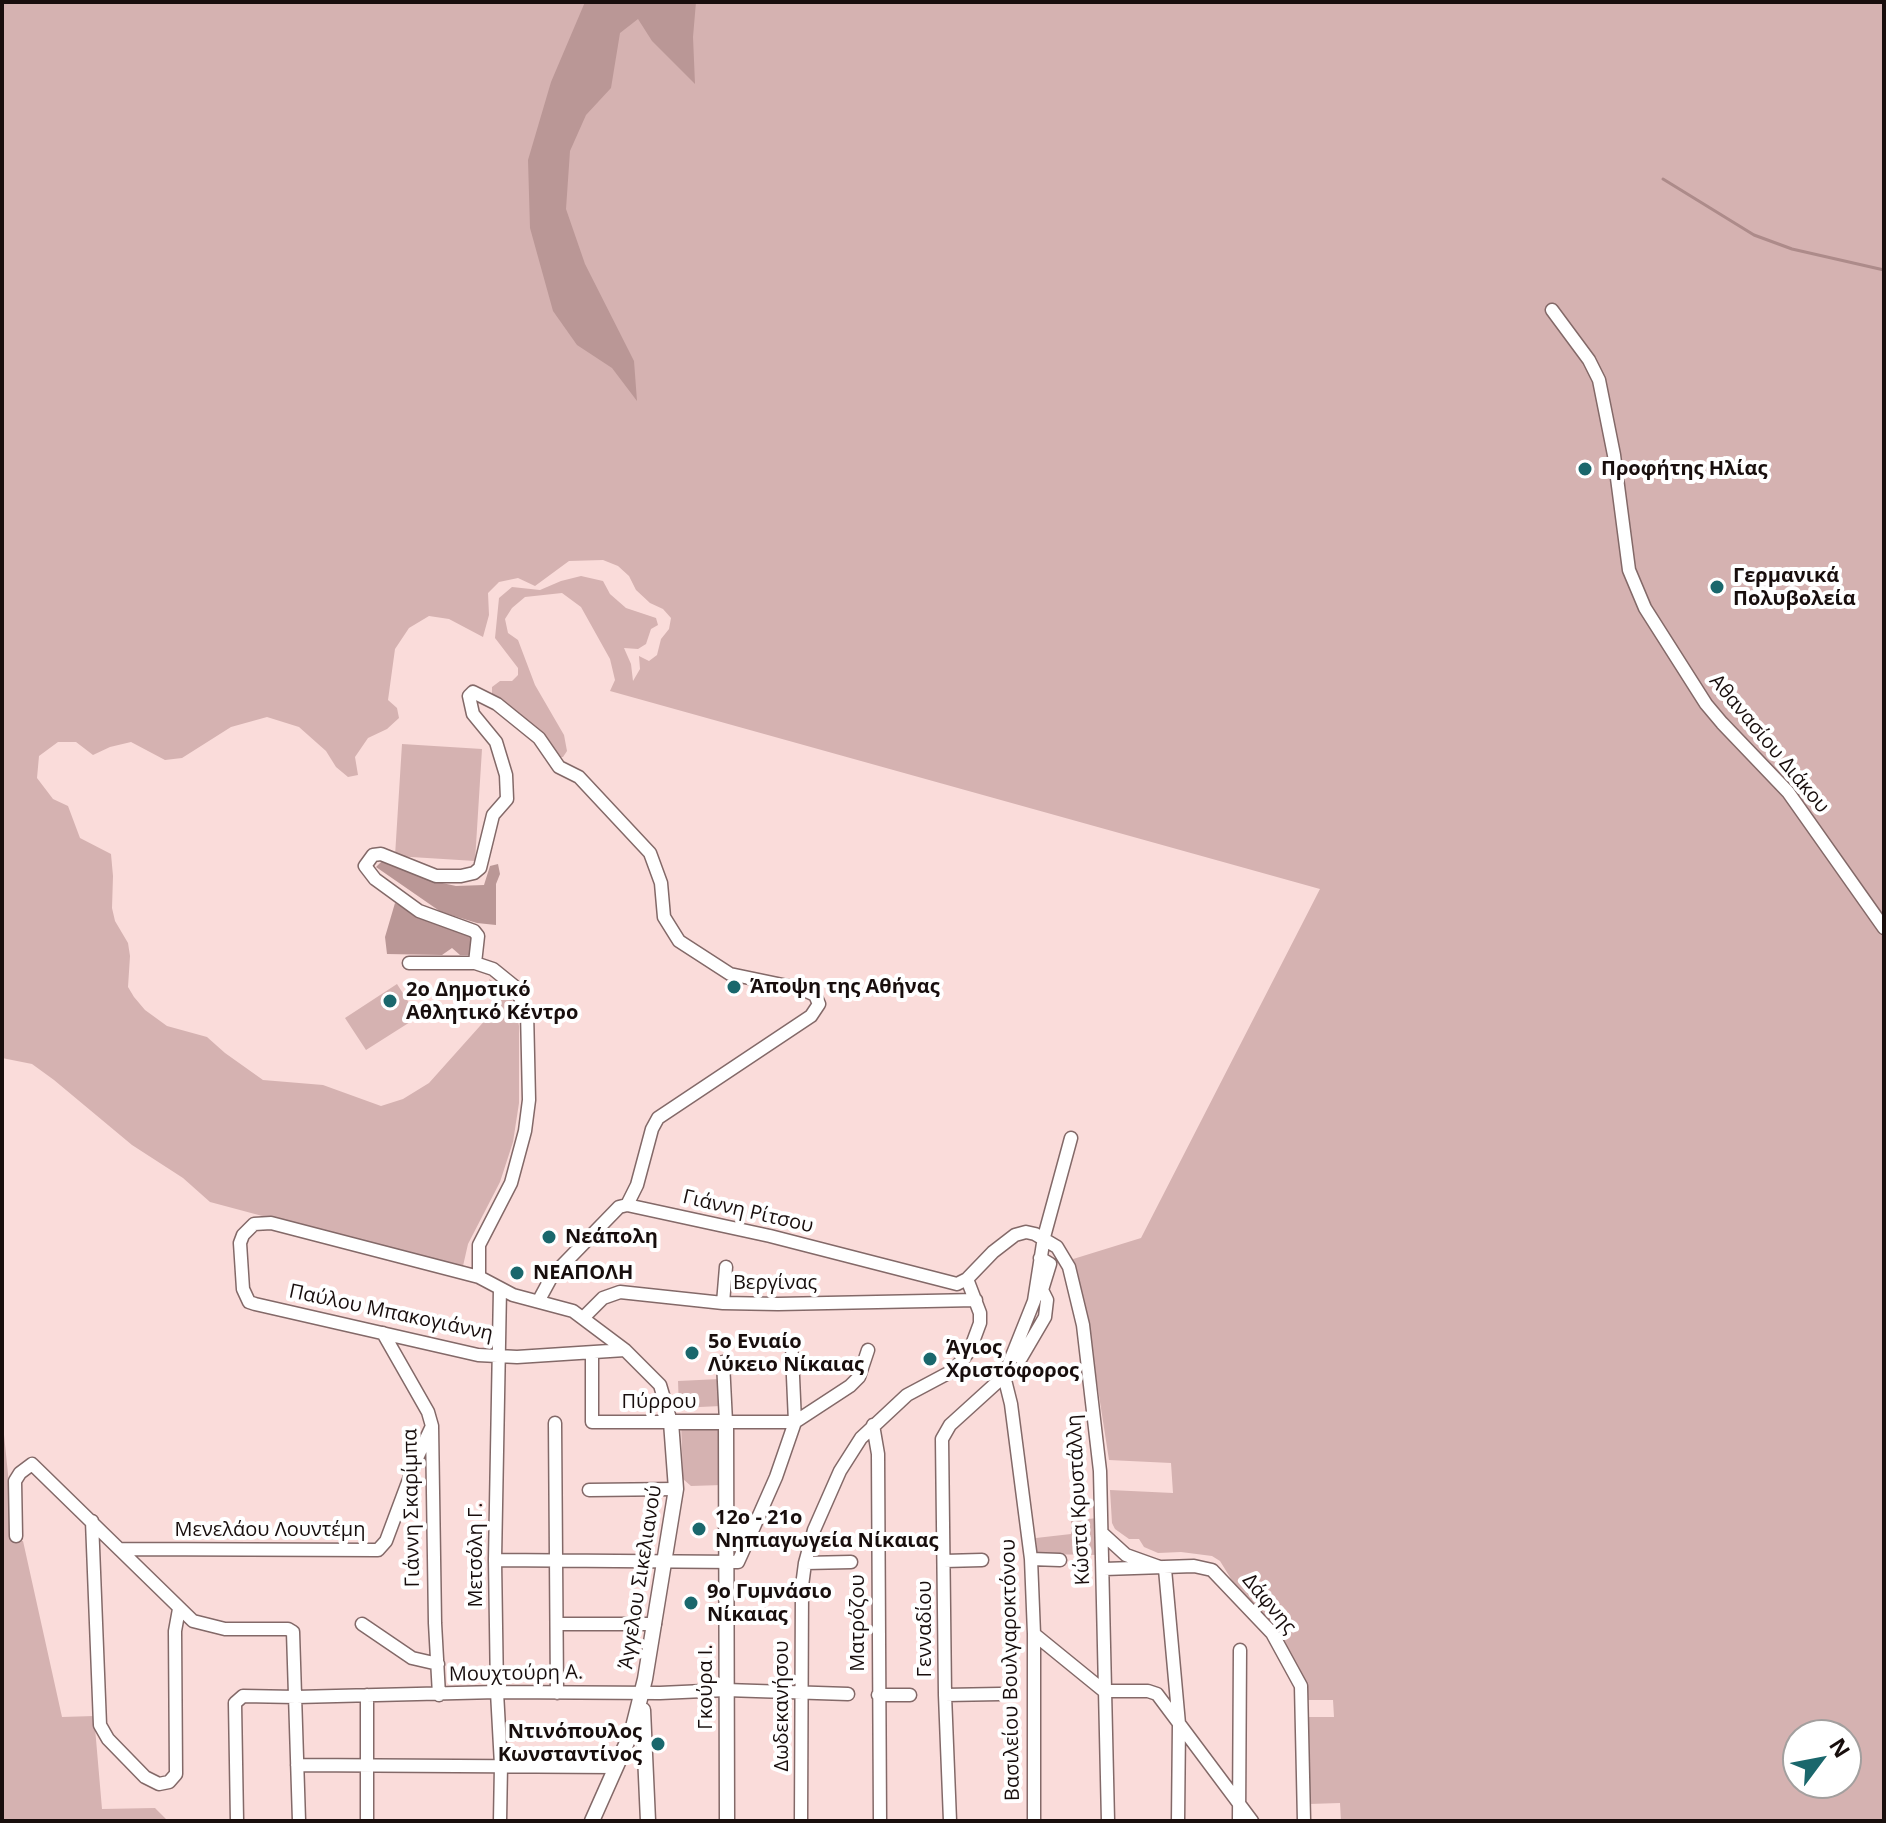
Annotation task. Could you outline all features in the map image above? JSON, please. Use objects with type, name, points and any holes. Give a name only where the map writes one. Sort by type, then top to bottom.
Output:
[{"type":"street","name":"Αθανασίου Διάκου","points":[[1552,310],[1589,360],[1599,380],[1614,455],[1629,570],[1645,608],[1706,704],[1788,792],[1884,928]]},
{"type":"street","points":[[409,963],[475,963],[493,969],[522,999],[527,1011],[529,1100],[525,1131],[511,1183],[479,1245],[479,1277],[513,1295],[539,1300],[547,1281],[619,1207],[627,1205],[637,1185],[652,1129],[658,1118],[811,1016],[819,1004],[815,995],[802,989],[730,974],[679,941],[664,917],[658,871],[650,853],[579,777],[559,767],[539,738],[497,704],[473,692],[469,696],[473,714],[496,742],[506,775],[507,799],[493,815],[480,868],[461,876],[436,876],[381,854],[373,855],[365,866],[375,879],[419,911],[474,931],[478,936],[475,963]]},
{"type":"street","name":"Γενναδίου","points":[[950,1821],[942,1439],[950,1425],[1004,1376],[1034,1301],[1044,1237],[1071,1138]]},
{"type":"street","name":"Γιάννη Ρίτσου","points":[[627,1205],[770,1236],[943,1282],[957,1284],[967,1279]]},
{"type":"street","name":"Παύλου Μπακογιάννη","points":[[479,1277],[271,1223],[254,1224],[248,1229],[239,1251],[243,1289],[249,1302],[478,1355],[625,1350]]},
{"type":"street","points":[[967,1279],[1015,1235],[1026,1232],[1044,1237]]},
{"type":"street","name":"Κώστα Κρυστάλλη","points":[[1044,1237],[1057,1247],[1069,1267],[1083,1325],[1100,1471],[1108,1821]]},
{"type":"street","points":[[1021,1358],[1045,1317],[1047,1300],[1042,1290],[1050,1264],[1040,1258]]},
{"type":"street","points":[[723,1303],[726,1267]]},
{"type":"street","name":"Δωδεκανήσου","points":[[801,1821],[805,1563],[814,1530],[850,1451],[873,1425],[907,1395],[944,1376],[962,1362],[970,1350],[980,1323],[976,1300],[967,1279]]},
{"type":"street","name":"Μετσόλη Γ.","points":[[500,1289],[495,1560],[500,1821]]},
{"type":"street","name":"Βεργίνας","points":[[584,1317],[603,1298],[620,1292],[723,1303],[976,1300]]},
{"type":"street","name":"Άγγελου Σικελιανού","points":[[539,1300],[584,1317],[625,1350],[660,1385],[671,1422],[676,1489],[642,1693],[632,1731],[592,1821]]},
{"type":"street","name":"Γιάννη Σκαρίμπα","points":[[383,1333],[428,1412],[432,1426],[439,1695]]},
{"type":"street","points":[[795,1422],[850,1386],[859,1377],[868,1350]]},
{"type":"street","name":"Πύρρου","points":[[592,1353],[592,1422],[795,1422]]},
{"type":"street","points":[[495,1560],[731,1561],[753,1529],[776,1477],[795,1422],[792,1354]]},
{"type":"street","name":"Γκούρα Ι.","points":[[723,1362],[725,1526],[731,1561],[726,1690],[727,1821]]},
{"type":"street","name":"Βασιλείου Βουλγαροκτόνου","points":[[1004,1376],[1009,1390],[1031,1559],[1034,1821]]},
{"type":"street","points":[[555,1423],[557,1693]]},
{"type":"street","name":"Ματρόζου","points":[[873,1425],[878,1454],[880,1821]]},
{"type":"street","name":"Μενελάου Λουντέμη","points":[[121,1549],[378,1550],[386,1541],[432,1426]]},
{"type":"street","points":[[16,1536],[15,1481],[30,1464],[193,1621],[225,1629],[288,1629],[293,1632],[299,1821]]},
{"type":"street","points":[[589,1490],[676,1489]]},
{"type":"street","points":[[92,1521],[98,1717],[103,1732],[150,1782],[159,1784],[174,1779],[176,1766],[175,1631],[179,1609]]},
{"type":"street","points":[[725,1526],[753,1529]]},
{"type":"street","points":[[1103,1534],[1126,1555],[1165,1569],[1179,1724],[1178,1821]]},
{"type":"street","points":[[1031,1559],[1060,1560]]},
{"type":"street","points":[[944,1561],[982,1560]]},
{"type":"street","points":[[805,1563],[851,1562]]},
{"type":"street","name":"Δάφνης","points":[[1104,1569],[1194,1566],[1212,1570],[1272,1633],[1301,1686],[1304,1821]]},
{"type":"street","points":[[362,1624],[412,1658],[438,1664]]},
{"type":"street","points":[[557,1624],[655,1624]]},
{"type":"street","points":[[1034,1634],[1104,1691],[1148,1691],[1157,1694],[1252,1821]]},
{"type":"street","points":[[1239,1821],[1240,1650]]},
{"type":"street","name":"Μουχτούρη Α.","points":[[237,1821],[235,1703],[243,1696],[726,1690],[848,1694]]},
{"type":"street","points":[[642,1693],[648,1821]]},
{"type":"street","points":[[945,1695],[1000,1694]]},
{"type":"street","points":[[367,1695],[367,1821]]},
{"type":"street","points":[[878,1695],[910,1695]]},
{"type":"street","points":[[297,1765],[616,1767]]},
{"type":"shaded area","points":[[2,2],[1884,2],[1884,1821],[1341,1821],[1340,1803],[1309,1804],[1307,1717],[1334,1717],[1333,1700],[1306,1700],[1304,1686],[1220,1561],[1212,1556],[1181,1552],[1158,1553],[1144,1547],[1139,1539],[1129,1539],[1112,1523],[1110,1490],[1173,1493],[1171,1463],[1109,1460],[1087,1318],[1070,1260],[1141,1238],[1320,889],[610,691],[615,680],[610,659],[581,607],[562,593],[525,597],[505,619],[508,633],[518,640],[535,685],[564,735],[567,751],[559,757],[492,701],[492,687],[500,681],[512,681],[518,675],[518,668],[495,638],[499,598],[512,587],[540,590],[581,576],[603,581],[610,594],[626,608],[656,618],[658,625],[651,629],[646,644],[638,649],[624,648],[631,664],[633,681],[640,669],[639,656],[649,661],[657,655],[671,618],[636,590],[629,576],[618,566],[603,560],[569,561],[535,586],[518,578],[499,582],[488,593],[489,615],[483,637],[449,619],[429,616],[409,628],[395,649],[388,700],[397,708],[399,718],[387,729],[368,738],[355,757],[358,775],[348,777],[336,767],[326,751],[299,727],[267,717],[231,727],[182,758],[165,760],[131,742],[93,755],[76,742],[58,742],[39,756],[37,778],[53,799],[68,806],[80,838],[111,854],[112,908],[115,921],[128,943],[128,987],[134,997],[145,1010],[167,1026],[207,1037],[263,1080],[323,1085],[381,1106],[403,1099],[429,1083],[488,1017],[494,995],[489,979],[505,988],[515,1005],[519,1026],[519,1103],[513,1142],[500,1182],[468,1244],[463,1266],[457,1268],[210,1202],[183,1178],[132,1145],[32,1064],[2,1058]]},
{"type":"shaded area","points":[[585,2],[696,2],[693,37],[695,84],[652,41],[638,19],[620,33],[611,88],[586,115],[570,151],[566,209],[585,264],[634,361],[637,401],[612,368],[577,345],[553,311],[530,228],[528,160],[551,82]]},
{"type":"shaded area","points":[[402,744],[482,749],[475,861],[395,856]]},
{"type":"shaded area","points":[[382,861],[433,881],[456,886],[484,885],[490,866],[498,864],[496,925],[477,923],[441,912],[376,867]]},
{"type":"shaded area","points":[[395,903],[422,917],[473,933],[470,955],[460,955],[452,948],[442,955],[387,954],[385,937]]},
{"type":"shaded area","name":"2o Δημοτικό Αθλητικό Κέντρο","points":[[397,984],[418,1017],[366,1050],[345,1018]]},
{"type":"shaded area","points":[[720,1379],[721,1406],[679,1408],[678,1381]]},
{"type":"shaded area","points":[[2,1415],[10,1539],[23,1541],[62,1717],[94,1716],[102,1809],[155,1808],[168,1821],[2,1821]]},
{"type":"shaded area","points":[[681,1422],[721,1424],[722,1485],[691,1486],[683,1479]]},
{"type":"shaded area","points":[[1097,1518],[1100,1555],[1037,1554],[1036,1538],[1071,1534],[1071,1521]]},
{"type":"waterway","points":[[1663,179],[1754,235],[1792,249],[1884,270]]},
{"type":"place","name":"Προφήτης Ηλίας","points":[[1585,469]]},
{"type":"place","name":"Γερμανικά Πολυβολεία","points":[[1717,587]]},
{"type":"place","name":"Άποψη της Αθήνας","points":[[734,987]]},
{"type":"place","name":"2o Δημοτικό Αθλητικό Κέντρο","points":[[390,1001]]},
{"type":"place","name":"Νεάπολη","points":[[549,1237]]},
{"type":"place","name":"ΝΕΑΠΟΛΗ","points":[[517,1273]]},
{"type":"place","name":"5ο Ενιαίο Λύκειο Νίκαιας","points":[[692,1353]]},
{"type":"place","name":"Άγιος Χριστόφορος","points":[[930,1359]]},
{"type":"place","name":"12ο - 21ο Νηπιαγωγεία Νίκαιας","points":[[699,1529]]},
{"type":"place","name":"9ο Γυμνάσιο Νίκαιας","points":[[691,1603]]},
{"type":"place","name":"Ντινόπουλος Κωνσταντίνος","points":[[658,1744]]}]
